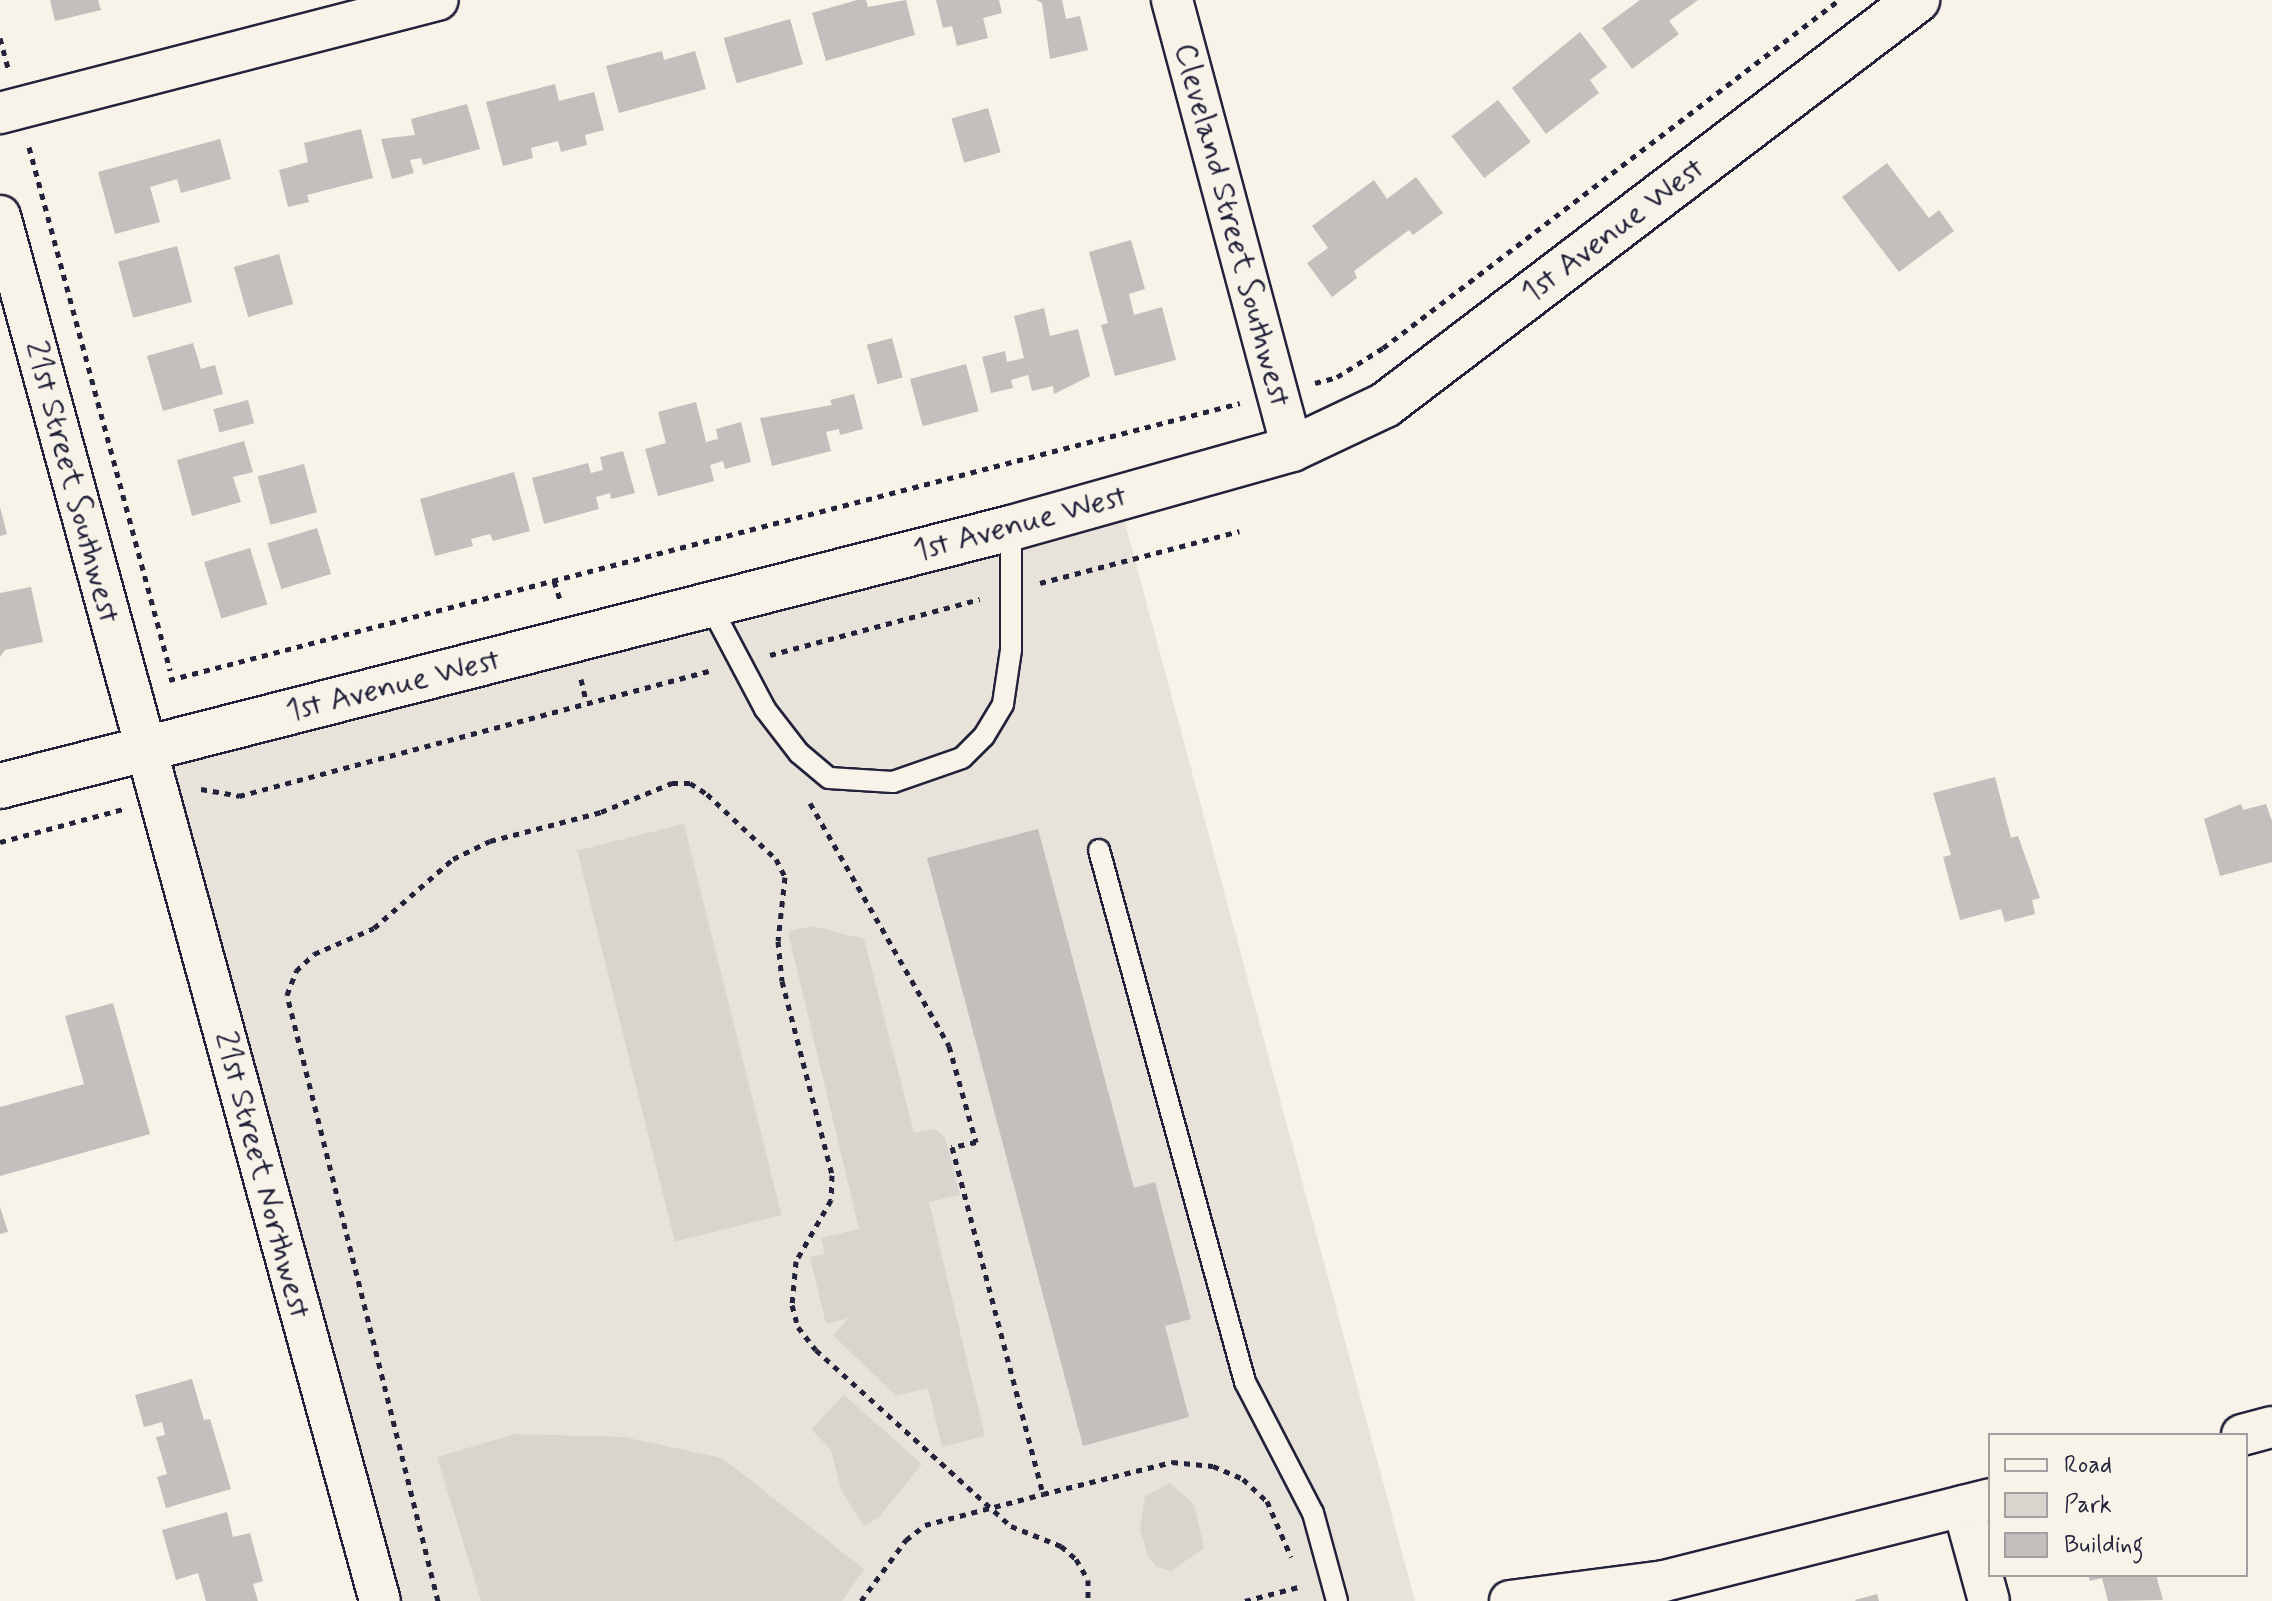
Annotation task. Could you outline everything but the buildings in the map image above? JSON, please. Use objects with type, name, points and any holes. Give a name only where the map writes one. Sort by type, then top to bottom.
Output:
[{"type":"street","points":[[10,111],[438,0]]},
{"type":"street","name":"Cleveland Street Southwest","points":[[1172,0],[1292,449]]},
{"type":"street","name":"1st Avenue West","points":[[0,786],[1011,528],[1292,449],[1385,405],[1917,0]]},
{"type":"street","name":"21st Street Southwest","points":[[0,216],[144,749]]},
{"type":"street","name":"21st Street Northwest","points":[[144,749],[380,1601]]},
{"type":"street","points":[[2248,1433],[2272,1427]]},
{"type":"street","points":[[1510,1601],[1664,1581],[1977,1502],[1989,1601]]},
{"type":"lane","points":[[710,605],[738,663],[772,719],[799,753],[829,778],[893,782],[962,758],[984,736],[1003,704],[1011,650],[1011,528]]},
{"type":"lane","points":[[1099,850],[1245,1382],[1313,1513],[1337,1601]]},
{"type":"path","points":[[159,683],[1337,377],[1383,348],[1839,0]]},
{"type":"path","points":[[0,38],[10,111],[174,689]]},
{"type":"path","points":[[201,789],[239,796],[586,701],[1239,531]]},
{"type":"path","points":[[554,581],[562,608]]},
{"type":"path","points":[[711,670],[719,681]]},
{"type":"path","points":[[580,673],[586,701]]},
{"type":"path","points":[[438,1601],[287,995],[296,971],[314,954],[374,928],[453,859],[490,841],[601,812],[672,783],[690,783],[707,794],[776,859],[785,877],[778,941],[782,981],[832,1175],[831,1200],[796,1261],[792,1305],[798,1327],[816,1350],[1011,1526],[1061,1546],[1076,1559],[1088,1580],[1088,1601]]},
{"type":"path","points":[[807,799],[949,1046],[976,1142],[952,1147],[1043,1494]]},
{"type":"path","points":[[0,842],[131,807]]},
{"type":"path","points":[[861,1601],[906,1540],[925,1525],[1172,1462],[1213,1466],[1243,1479],[1267,1501],[1307,1600]]},
{"type":"path","points":[[1245,1601],[1303,1586]]},
{"type":"shaded area","points":[[1118,497],[1415,1601],[380,1601],[144,749]]},
{"type":"green space","points":[[684,824],[781,1215],[675,1242],[577,851]]},
{"type":"green space","points":[[812,926],[864,939],[914,1133],[935,1129],[945,1137],[960,1195],[929,1202],[985,1436],[942,1447],[928,1388],[896,1396],[833,1335],[849,1318],[826,1324],[810,1257],[825,1254],[821,1238],[859,1229],[788,932]]},
{"type":"green space","points":[[844,1395],[922,1464],[878,1518],[864,1526],[841,1490],[831,1450],[811,1429]]},
{"type":"green space","points":[[515,1434],[624,1437],[722,1458],[864,1569],[842,1601],[481,1601],[437,1457]]},
{"type":"green space","points":[[1170,1483],[1194,1504],[1204,1548],[1171,1571],[1157,1567],[1148,1556],[1140,1529],[1145,1496]]}]
